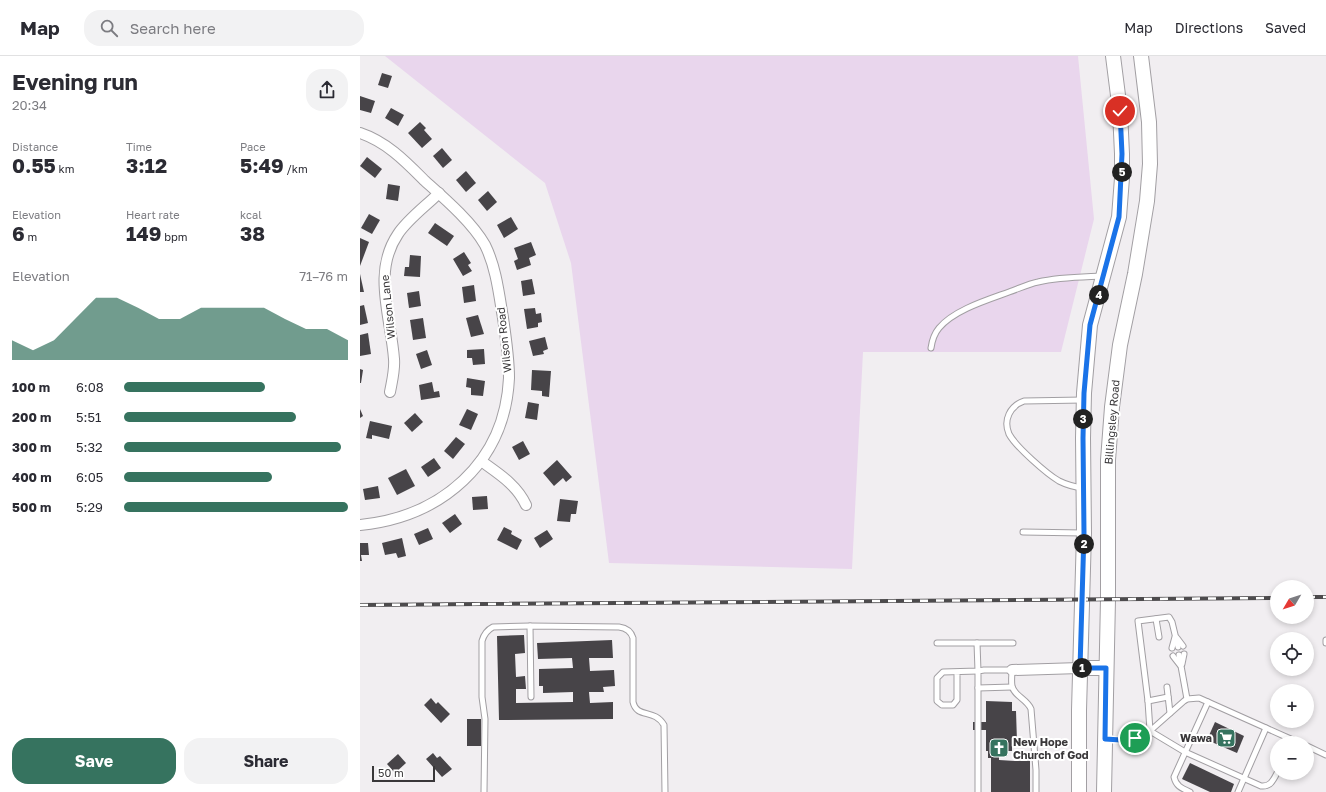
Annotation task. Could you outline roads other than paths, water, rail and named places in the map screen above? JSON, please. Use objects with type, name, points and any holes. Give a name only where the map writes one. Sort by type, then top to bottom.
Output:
[{"type":"main road","points":[[1079,792],[1080,668],[1084,533],[1084,400],[1090,325],[1119,217],[1122,178],[1120,111],[1113,56]]},
{"type":"main road","name":"Billingsley Road","points":[[1104,792],[1108,599],[1108,460],[1120,345],[1148,201],[1150,164],[1149,122],[1141,56]]},
{"type":"main road","points":[[1080,668],[1106,668]]},
{"type":"street","name":"Wilson Road","points":[[360,134],[376,139],[401,157],[468,223],[484,243],[492,263],[498,290],[509,362],[508,380],[499,426],[481,461],[465,479],[449,493],[418,511],[401,518],[385,522],[360,525]]},
{"type":"street","name":"Wilson Lane","points":[[390,392],[394,375],[394,359],[384,285],[384,267],[392,243],[398,233],[439,193]]},
{"type":"street","points":[[481,461],[511,483],[520,493],[526,505]]},
{"type":"street","points":[[1012,670],[1080,668]]},
{"type":"lane","points":[[931,348],[933,337],[938,329],[947,320],[989,299],[1037,282],[1062,278],[1103,276]]},
{"type":"lane","points":[[1084,400],[1024,401],[1016,404],[1011,410],[1007,425],[1010,436],[1045,472],[1070,486],[1084,488]]},
{"type":"lane","points":[[1023,532],[1084,533]]},
{"type":"lane","points":[[1150,730],[1138,621],[1168,617],[1172,622],[1178,647],[1175,636]]},
{"type":"lane","points":[[1156,619],[1159,637]]},
{"type":"lane","points":[[484,792],[485,719],[482,696],[482,641],[486,632],[493,626],[625,628],[633,638],[633,702],[636,710],[657,717],[664,725],[665,792]]},
{"type":"lane","points":[[530,626],[530,697]]},
{"type":"lane","points":[[937,643],[1013,643]]},
{"type":"lane","points":[[977,643],[978,792]]},
{"type":"lane","points":[[1181,667],[1179,655],[1187,699]]},
{"type":"lane","points":[[957,672],[957,700],[953,705],[942,705],[937,701],[937,678],[943,672],[1012,670],[1012,687],[1015,693],[1027,702],[1031,709],[1036,770],[1036,792]]},
{"type":"lane","points":[[978,688],[1012,687]]},
{"type":"lane","points":[[1167,687],[1170,713]]},
{"type":"lane","points":[[1148,701],[1168,697]]},
{"type":"lane","points":[[1105,739],[1121,740],[1142,736],[1187,699],[1199,698],[1281,736]]},
{"type":"lane","points":[[1190,792],[1179,787],[1175,783],[1174,777],[1208,702]]},
{"type":"lane","points":[[1238,792],[1266,728]]},
{"type":"lane","points":[[1150,730],[1185,752],[1261,786],[1266,787],[1274,780]]},
{"type":"lane","points":[[1314,749],[1326,755]]},
{"type":"railway","points":[[1314,597],[1326,597]]},
{"type":"railway","points":[[360,605],[1270,598]]},
{"type":"place","name":"Wawa","points":[[1226,738]]},
{"type":"place","name":"New Hope Church of God","points":[[999,748]]}]
